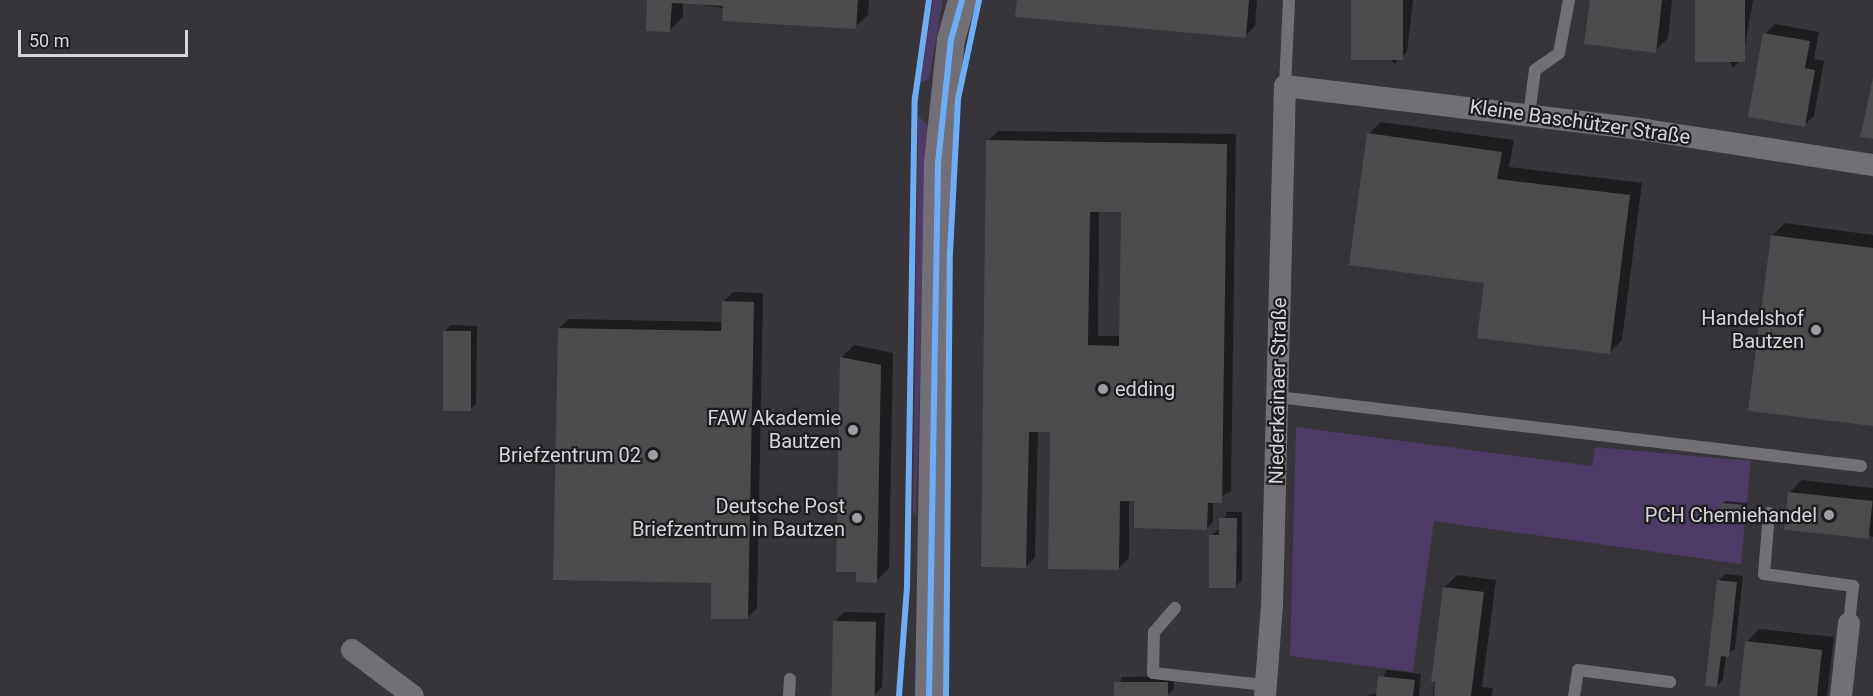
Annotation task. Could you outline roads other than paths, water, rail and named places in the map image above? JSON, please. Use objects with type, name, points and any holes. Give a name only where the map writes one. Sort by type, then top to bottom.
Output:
[{"type":"street","points":[[929,696],[938,163],[951,40],[962,0]]},
{"type":"street","name":"Kleine Baschützer Straße","points":[[1286,86],[1529,115],[1873,165]]},
{"type":"street","name":"Niederkainaer Straße","points":[[1266,691],[1278,397],[1286,86]]},
{"type":"street","points":[[1840,696],[1849,623]]},
{"type":"street","points":[[352,650],[413,696]]},
{"type":"lane","points":[[1286,86],[1289,0]]},
{"type":"lane","points":[[1529,115],[1535,70],[1559,53],[1564,41],[1569,0]]},
{"type":"lane","points":[[1278,397],[1861,466]]},
{"type":"lane","points":[[1769,513],[1764,574],[1852,586],[1849,623]]},
{"type":"lane","points":[[1175,608],[1154,632],[1153,672],[1266,691]]},
{"type":"lane","points":[[1574,696],[1578,670],[1670,682]]},
{"type":"lane","points":[[789,696],[790,679]]},
{"type":"place","name":"Handelshof Bautzen","points":[[1816,330]]},
{"type":"place","name":"edding","points":[[1103,389]]},
{"type":"place","name":"FAW Akademie Bautzen","points":[[853,430]]},
{"type":"place","name":"Briefzentrum 02","points":[[653,455]]},
{"type":"place","name":"PCH Chemiehandel","points":[[1829,515]]},
{"type":"place","name":"Deutsche Post Briefzentrum in Bautzen","points":[[857,518]]}]
